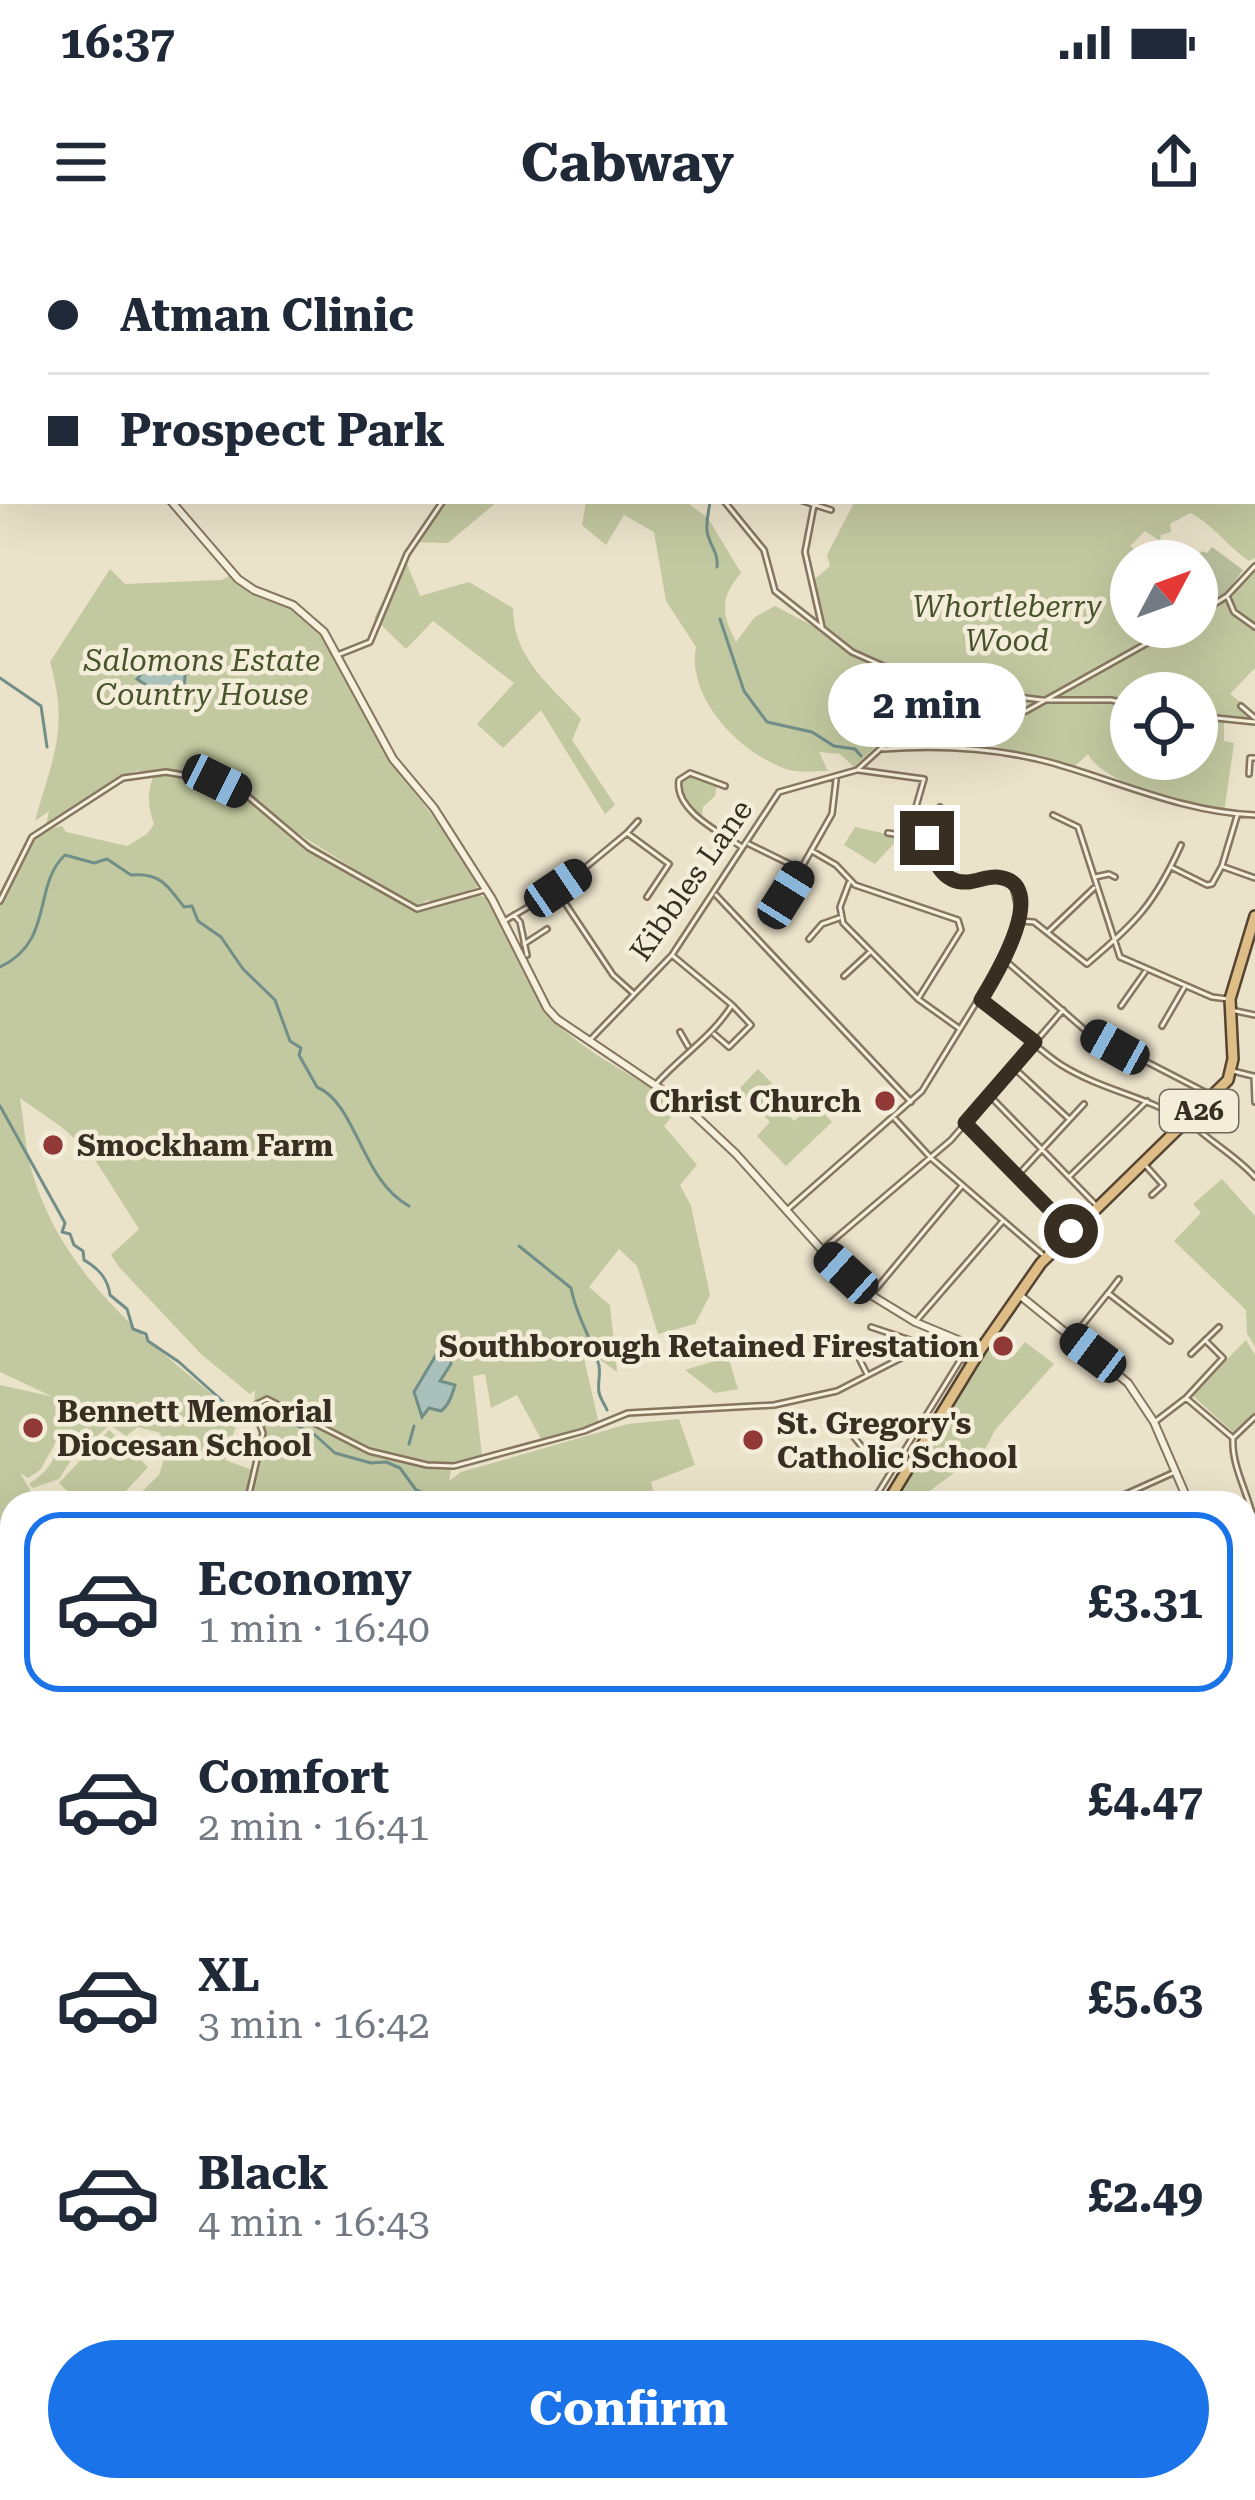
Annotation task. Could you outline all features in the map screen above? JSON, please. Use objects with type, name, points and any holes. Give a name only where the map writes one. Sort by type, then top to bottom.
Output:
[{"type":"highway","name":"A26","points":[[894,1491],[981,1349],[1046,1257],[1213,1098],[1232,1070],[1230,1004],[1255,916]]},
{"type":"street","points":[[174,504],[238,579],[305,613],[324,632],[393,760],[434,808],[486,890],[547,1008],[619,1064],[656,1084],[736,1154],[822,1250],[871,1295],[915,1322],[981,1349]]},
{"type":"street","points":[[338,655],[370,642],[407,554],[441,504]]},
{"type":"street","points":[[726,504],[764,550],[775,591],[852,652],[928,686],[1042,700],[1110,700]]},
{"type":"street","points":[[810,504],[831,510]]},
{"type":"street","points":[[814,506],[805,552],[822,628]]},
{"type":"street","points":[[1218,602],[1255,566]]},
{"type":"street","points":[[1227,596],[1234,612],[1255,627]]},
{"type":"street","points":[[1042,700],[1138,648]]},
{"type":"street","name":"Kibbles Lane","points":[[589,1041],[672,955],[779,792],[857,770],[890,740],[1026,710],[1042,700]]},
{"type":"street","points":[[1241,706],[1255,720]]},
{"type":"street","points":[[1218,717],[1255,720]]},
{"type":"street","points":[[881,749],[914,746],[1044,760],[1188,807],[1255,814]]},
{"type":"street","points":[[872,772],[874,755]]},
{"type":"street","points":[[1249,774],[1250,758],[1255,758]]},
{"type":"street","points":[[857,770],[924,778],[910,824],[900,836],[888,832]]},
{"type":"street","points":[[0,901],[32,837],[124,778],[166,772],[217,781],[244,794],[309,848],[417,909],[486,890]]},
{"type":"street","points":[[725,786],[690,773],[679,780],[677,788],[681,801],[745,846],[802,869]]},
{"type":"street","points":[[786,895],[832,814],[836,778]]},
{"type":"street","points":[[785,1211],[912,1103],[1005,960],[1019,921],[1016,884],[993,876],[961,883],[941,872],[927,838],[940,807]]},
{"type":"street","points":[[1171,867],[1209,885],[1222,866],[1238,814]]},
{"type":"street","points":[[1053,815],[1078,827],[1120,958],[1255,1015]]},
{"type":"street","points":[[634,995],[613,975],[556,892],[603,857],[638,821]]},
{"type":"street","points":[[627,832],[669,863],[646,897]]},
{"type":"street","points":[[1019,921],[1034,922],[1085,964],[1140,919],[1160,892],[1181,845]]},
{"type":"street","points":[[812,851],[836,865],[850,881],[958,920],[961,930],[918,999]]},
{"type":"street","points":[[908,858],[922,861],[933,856]]},
{"type":"street","points":[[1222,866],[1255,878]]},
{"type":"street","points":[[1093,877],[1115,877]]},
{"type":"street","points":[[850,881],[841,918],[918,999],[962,1030]]},
{"type":"street","points":[[1047,932],[1096,887]]},
{"type":"street","points":[[713,893],[912,1103]]},
{"type":"street","points":[[504,921],[535,903]]},
{"type":"street","points":[[514,915],[520,922],[527,956]]},
{"type":"street","points":[[816,917],[823,924]]},
{"type":"street","points":[[809,939],[823,924],[841,918]]},
{"type":"street","points":[[523,945],[548,929]]},
{"type":"street","points":[[844,976],[870,952]]},
{"type":"street","points":[[672,955],[751,1020],[729,1047],[714,1034]]},
{"type":"street","points":[[1005,960],[1085,1030],[1213,1098]]},
{"type":"street","points":[[1121,1006],[1146,970]]},
{"type":"street","points":[[1162,1026],[1185,987]]},
{"type":"street","points":[[981,1000],[1059,1064],[1108,1091],[1148,1100],[1188,1121],[1214,1145],[1234,1154],[1255,1177]]},
{"type":"street","points":[[656,1084],[689,1048],[714,1034],[732,1005]]},
{"type":"street","points":[[822,1250],[931,1158],[1063,1010]]},
{"type":"street","points":[[680,1032],[689,1048]]},
{"type":"street","points":[[1014,1067],[1070,1119]]},
{"type":"street","points":[[1232,1070],[1255,1076],[1255,1102]]},
{"type":"street","points":[[988,1095],[1097,1206]]},
{"type":"street","points":[[1069,1177],[1148,1100]]},
{"type":"street","points":[[1018,1175],[1084,1104]]},
{"type":"street","points":[[894,1118],[931,1158],[1046,1257]]},
{"type":"street","points":[[965,1123],[1071,1231]]},
{"type":"street","points":[[1143,1163],[1162,1185],[1152,1195]]},
{"type":"street","points":[[871,1295],[962,1185]]},
{"type":"street","points":[[915,1322],[1003,1220]]},
{"type":"street","points":[[1073,1337],[1119,1279]]},
{"type":"street","points":[[1108,1293],[1170,1341]]},
{"type":"street","points":[[1018,1294],[1128,1383],[1154,1422],[1185,1491]]},
{"type":"street","points":[[872,1327],[910,1340],[916,1351]]},
{"type":"street","points":[[1191,1354],[1219,1327]]},
{"type":"street","points":[[884,1341],[887,1333]]},
{"type":"street","points":[[250,1491],[263,1433],[253,1406],[267,1400],[369,1451],[427,1465],[454,1466],[584,1431],[628,1413],[774,1405],[837,1390],[947,1334]]},
{"type":"street","points":[[1154,1422],[1186,1398],[1223,1358],[1205,1340]]},
{"type":"street","points":[[867,1375],[860,1362],[870,1359]]},
{"type":"street","points":[[878,1491],[961,1359],[974,1361]]},
{"type":"street","points":[[1186,1398],[1233,1438]]},
{"type":"street","points":[[1248,1491],[1232,1454],[1233,1438],[1255,1417]]},
{"type":"street","points":[[842,1422],[866,1452],[891,1468]]},
{"type":"street","points":[[904,1447],[916,1453]]},
{"type":"street","points":[[1133,1491],[1177,1472]]},
{"type":"green space","points":[[441,504],[494,504],[448,543],[416,542]]},
{"type":"green space","name":"Whortleberry Wood","points":[[586,504],[689,504],[708,518],[741,573],[725,606],[736,642],[755,617],[775,606],[826,633],[815,579],[830,566],[827,555],[853,504],[1255,504],[1255,558],[1249,561],[1190,513],[1170,524],[1171,532],[1160,540],[1145,531],[1136,540],[1110,540],[1110,648],[1218,648],[1218,607],[1227,596],[1230,600],[1255,567],[1255,668],[1230,694],[1255,713],[1255,722],[1218,718],[1218,672],[1110,672],[1110,775],[1088,754],[1074,767],[983,743],[889,734],[854,767],[840,754],[819,752],[828,771],[793,771],[753,752],[708,704],[695,666],[696,647],[666,601],[654,532],[624,515],[606,545],[582,525]]},
{"type":"green space","points":[[1218,551],[1243,570],[1218,599]]},
{"type":"green space","points":[[405,559],[420,596],[469,582],[513,608],[526,656],[581,719],[572,740],[615,805],[605,814],[541,710],[503,748],[477,724],[514,683],[433,621],[406,649],[374,618]]},
{"type":"green space","name":"Salomons Estate Country House","points":[[110,569],[125,584],[221,580],[231,575],[302,616],[323,635],[389,758],[448,836],[478,887],[415,907],[229,790],[416,911],[478,895],[490,899],[544,1010],[591,1051],[681,1105],[664,1126],[697,1165],[680,1185],[691,1206],[710,1295],[695,1324],[658,1334],[637,1266],[619,1249],[589,1287],[610,1305],[617,1372],[581,1345],[599,1424],[541,1439],[517,1395],[491,1408],[485,1374],[473,1376],[482,1456],[452,1465],[449,1481],[461,1472],[628,1424],[679,1419],[695,1465],[651,1482],[653,1491],[142,1491],[159,1475],[167,1449],[160,1433],[138,1427],[126,1436],[110,1425],[78,1452],[67,1454],[70,1462],[59,1479],[33,1488],[29,1484],[49,1466],[56,1442],[40,1470],[28,1478],[20,1473],[31,1491],[0,1491],[0,1385],[50,1396],[77,1408],[0,1372],[0,905],[29,846],[48,830],[62,826],[66,832],[127,846],[147,834],[154,824],[149,798],[155,772],[173,777],[175,772],[136,771],[46,825],[49,811],[35,821],[53,760],[56,685],[50,662]],"holes":[[[20,1098],[92,1155],[139,1229],[111,1255],[119,1267],[202,1355],[250,1394],[255,1390],[260,1426],[255,1471],[225,1460],[239,1416],[116,1309],[66,1246],[32,1172]]]},
{"type":"green space","name":"Whortleberry Wood","points":[[1218,721],[1224,721],[1224,741],[1234,743],[1224,813],[1120,780],[1218,780]]},
{"type":"green space","points":[[690,773],[717,784],[702,818],[677,793],[679,780]]},
{"type":"green space","points":[[855,827],[900,837],[875,864],[844,845]]},
{"type":"green space","points":[[758,1069],[792,1104],[785,1111],[794,1121],[814,1103],[832,1122],[786,1166],[757,1136],[770,1122],[738,1090]]},
{"type":"green space","points":[[1222,1179],[1255,1216],[1255,1347],[1247,1333],[1246,1310],[1174,1241],[1201,1213],[1193,1204]]},
{"type":"green space","points":[[1246,1340],[1255,1355],[1255,1412],[1234,1433],[1192,1395]]},
{"type":"green space","points":[[1025,1342],[1054,1364],[995,1430],[984,1451],[929,1491],[901,1491],[991,1345],[1013,1357]]},
{"type":"green space","points":[[728,1357],[738,1389],[715,1393],[685,1370]]},
{"type":"green space","points":[[109,1430],[148,1467],[126,1491],[67,1491],[59,1483]]},
{"type":"water","points":[[150,664],[176,667],[185,675],[184,692],[171,704],[154,703],[148,698],[149,687],[137,679]]},
{"type":"water","points":[[442,1345],[448,1346],[451,1364],[440,1381],[455,1385],[444,1409],[429,1408],[422,1417],[414,1392]]},
{"type":"waterway","points":[[710,504],[707,531],[717,567]]},
{"type":"waterway","points":[[720,619],[744,691],[767,722],[812,732],[834,746],[855,749],[861,756]]},
{"type":"waterway","points":[[0,678],[41,706],[47,747]]},
{"type":"waterway","points":[[0,967],[29,943],[49,882],[65,855],[94,863],[107,859],[131,875],[156,878],[184,907],[192,906],[198,921],[221,937],[243,969],[275,1000],[290,1041],[301,1048],[299,1055],[317,1087],[342,1109],[380,1179],[409,1206]]},
{"type":"waterway","points":[[0,1106],[65,1223],[62,1232],[70,1234],[84,1260],[102,1274],[110,1295],[127,1309],[133,1329],[146,1334],[148,1341],[237,1414],[292,1423],[335,1453],[386,1462],[400,1468],[419,1491]]},
{"type":"waterway","points":[[519,1246],[571,1288],[595,1352],[599,1392],[607,1410]]},
{"type":"waterway","points":[[409,1444],[414,1426]]},
{"type":"place","name":"Christ Church","points":[[885,1101]]},
{"type":"place","name":"Smockham Farm","points":[[53,1145]]},
{"type":"place","name":"Southborough Retained Firestation","points":[[1003,1346]]},
{"type":"place","name":"Bennett Memorial Diocesan School","points":[[33,1428]]},
{"type":"place","name":"St. Gregory's Catholic School","points":[[753,1440]]},
{"type":"route","points":[[927,838],[936,864],[948,878],[961,883],[993,876],[1004,878],[1016,890],[1020,917],[1014,941],[981,1000],[1035,1042],[965,1123],[1071,1231]]}]
